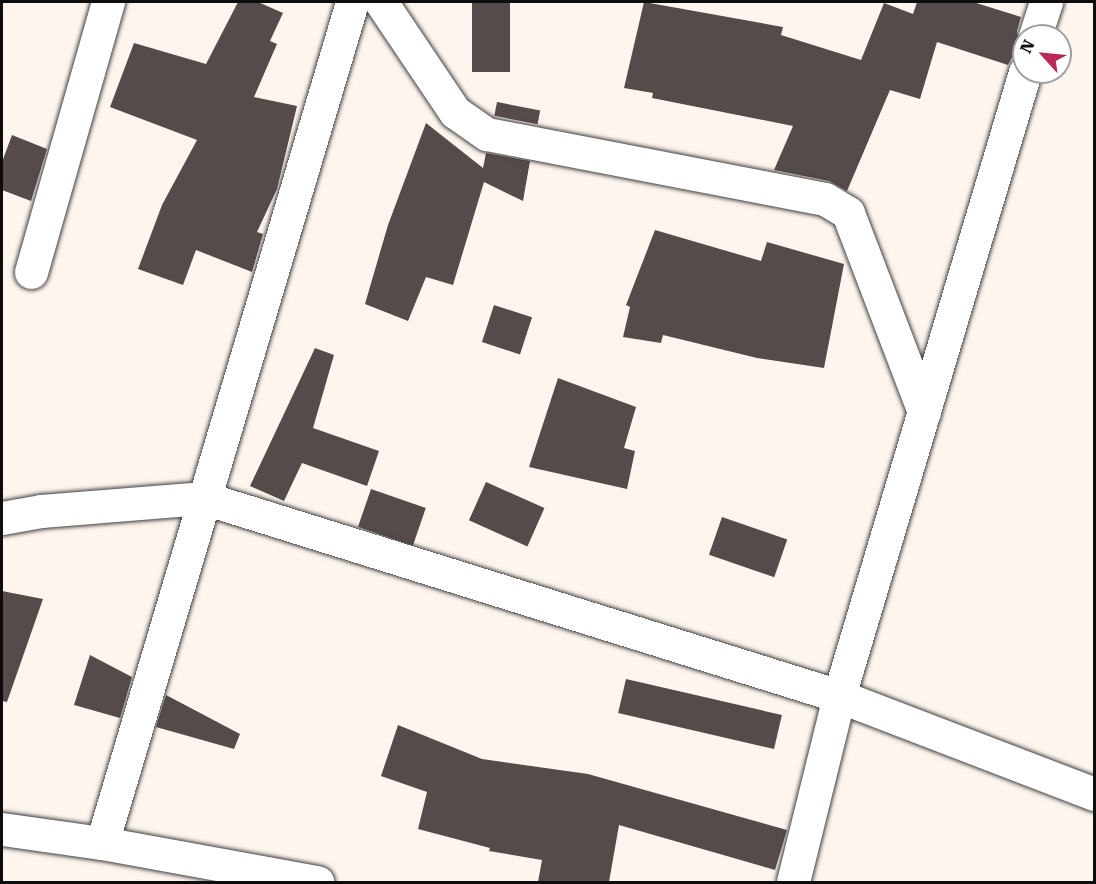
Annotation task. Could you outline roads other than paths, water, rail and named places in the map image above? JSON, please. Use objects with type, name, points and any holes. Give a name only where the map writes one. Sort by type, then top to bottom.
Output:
[{"type":"street","points":[[31,272],[108,2]]},
{"type":"street","points":[[102,843],[352,2]]},
{"type":"street","points":[[381,2],[455,112],[487,134],[825,199],[848,213],[924,412]]},
{"type":"street","points":[[1039,24],[1046,2]]},
{"type":"street","points":[[793,882],[839,696],[1021,84]]},
{"type":"street","points":[[2,518],[41,511],[204,498],[839,696],[1095,794]]},
{"type":"street","points":[[2,829],[102,843],[240,876],[316,882]]}]
